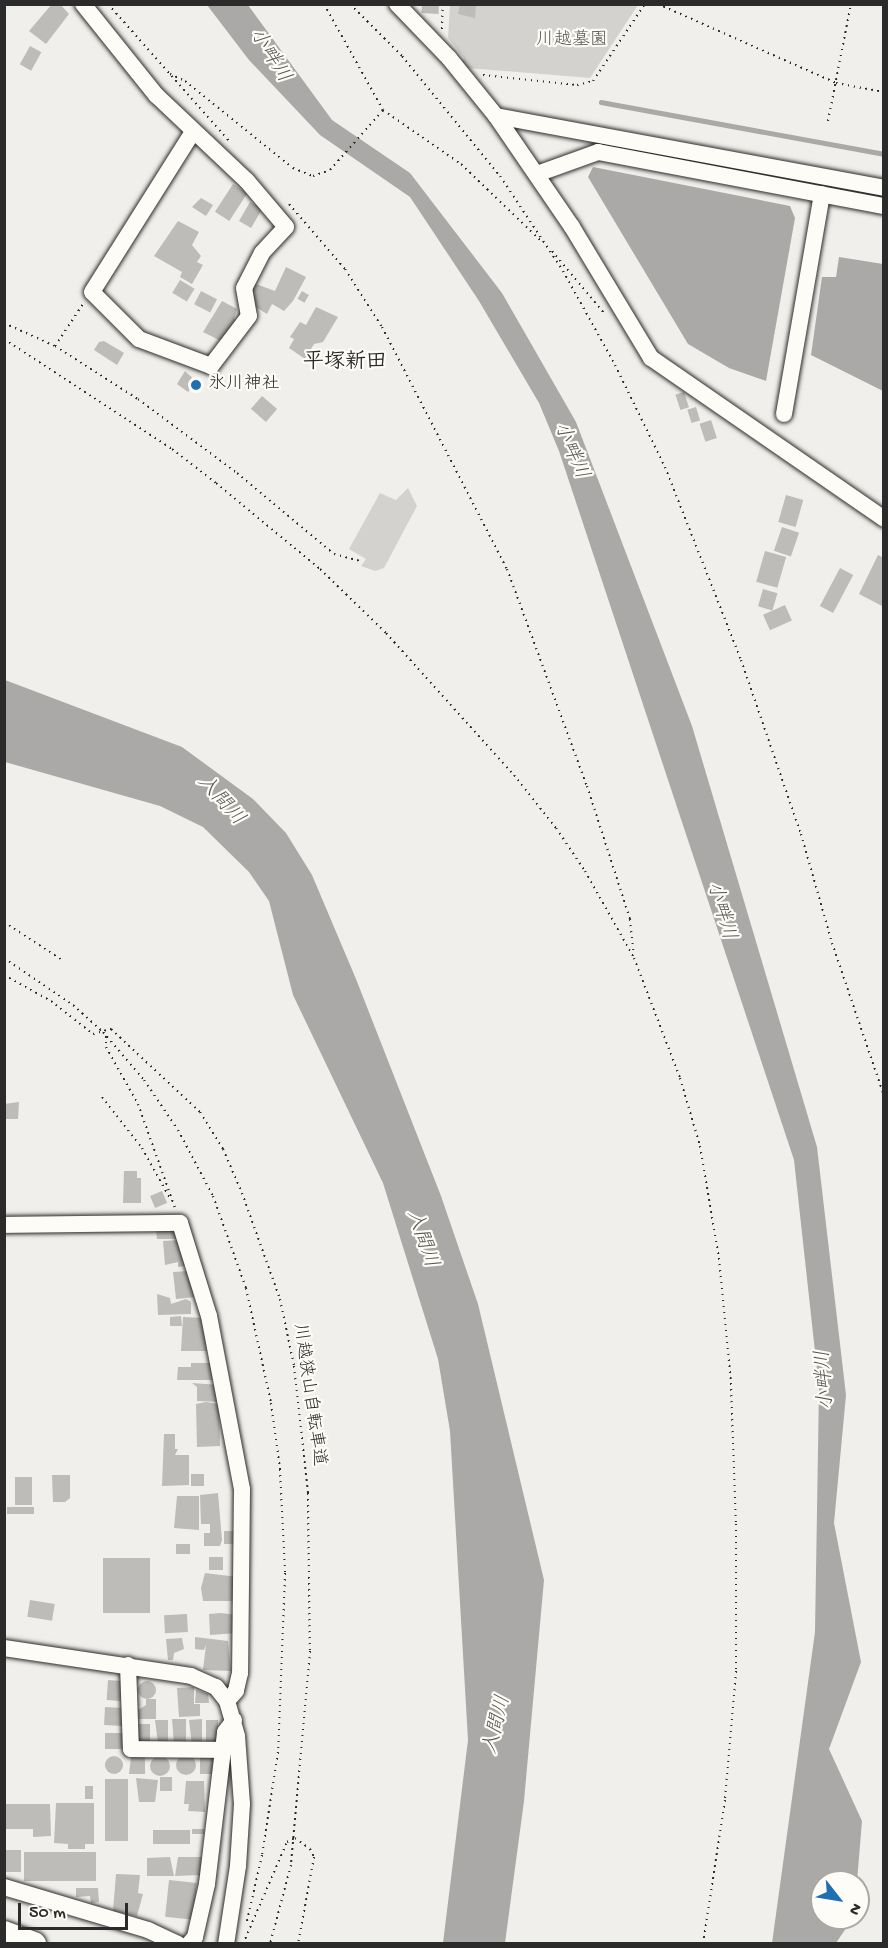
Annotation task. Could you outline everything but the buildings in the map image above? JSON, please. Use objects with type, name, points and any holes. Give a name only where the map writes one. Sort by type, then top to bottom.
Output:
[{"type":"highway","points":[[4,1933],[34,1944]]},
{"type":"street","points":[[83,4],[156,95],[192,133],[247,181],[286,226],[262,253],[244,288],[249,316],[215,363],[206,365],[139,339],[92,292],[192,133]]},
{"type":"street","points":[[397,4],[496,116],[537,174],[651,358],[884,519]]},
{"type":"street","points":[[496,116],[884,188]]},
{"type":"street","points":[[537,174],[598,152],[884,206]]},
{"type":"street","points":[[784,414],[822,194]]},
{"type":"street","points":[[4,1225],[180,1222],[209,1316],[242,1489],[240,1673],[236,1691],[227,1701]]},
{"type":"street","points":[[4,1648],[128,1665],[203,1680],[216,1687],[227,1701],[234,1720],[242,1774],[241,1830],[226,1944]]},
{"type":"street","points":[[128,1665],[131,1749],[224,1750]]},
{"type":"street","points":[[189,1944],[195,1937],[207,1884],[225,1732],[234,1720]]},
{"type":"street","points":[[4,1887],[178,1944]]},
{"type":"path","points":[[108,4],[237,149]]},
{"type":"path","points":[[324,4],[383,110],[462,164],[548,247],[615,366],[665,467],[773,748],[884,1096]]},
{"type":"path","points":[[351,4],[402,56],[478,147],[548,247],[609,319]]},
{"type":"path","points":[[461,76],[587,84],[600,75],[645,4]]},
{"type":"path","points":[[658,4],[836,83],[884,92]]},
{"type":"path","points":[[828,121],[851,4]]},
{"type":"path","points":[[167,73],[185,81],[301,172],[318,175],[337,160],[383,110]]},
{"type":"path","points":[[283,198],[345,269],[365,299],[403,364],[492,537],[538,649],[587,786],[630,920],[634,958]]},
{"type":"path","points":[[54,346],[92,292]]},
{"type":"path","points":[[4,323],[54,346],[138,399],[237,473],[334,554],[361,561]]},
{"type":"path","points":[[4,339],[207,476],[320,569],[386,633],[514,775],[556,828],[585,871],[634,958],[680,1078],[700,1146],[717,1248],[731,1383],[736,1524],[736,1671],[725,1800],[703,1944]]},
{"type":"path","points":[[4,922],[62,960]]},
{"type":"path","points":[[4,958],[55,991],[103,1032]]},
{"type":"path","name":"川越狭山自転車道","points":[[4,975],[51,1001],[93,1034],[111,1029],[210,1124],[242,1193],[280,1299],[294,1366],[309,1537],[310,1651],[295,1838],[270,1944]]},
{"type":"path","points":[[106,1036],[106,1047],[138,1104],[180,1222]]},
{"type":"path","points":[[102,1097],[142,1148],[174,1205]]},
{"type":"path","points":[[243,1944],[287,1842],[295,1838],[310,1849],[314,1857],[298,1944]]},
{"type":"green space","name":"川越墓園","points":[[450,5],[638,5],[590,78],[467,68],[461,63],[464,58],[448,38]]},
{"type":"green space","points":[[408,488],[417,506],[384,568],[375,571],[361,566],[366,559],[349,549],[380,493],[396,500]]},
{"type":"water","name":"小畔川","points":[[207,5],[248,5],[332,120],[410,173],[502,293],[576,422],[692,726],[817,1147],[846,1395],[834,1523],[861,1662],[829,1749],[862,1821],[858,1870],[810,1870],[810,1930],[845,1930],[836,1943],[772,1943],[815,1632],[819,1388],[794,1160],[559,451],[539,403],[479,301],[410,197],[320,135],[249,60]]},
{"type":"water","points":[[593,167],[790,206],[795,218],[766,381],[729,368],[688,344],[588,177]]},
{"type":"water","points":[[839,257],[883,264],[883,391],[811,355],[822,277],[836,277]]},
{"type":"water","name":"入間川","points":[[5,680],[182,747],[253,799],[286,833],[312,875],[356,979],[441,1196],[478,1304],[544,1580],[524,1801],[505,1943],[443,1943],[468,1740],[450,1431],[438,1359],[383,1183],[293,995],[269,901],[249,872],[203,827],[160,806],[5,762]]},
{"type":"waterway","points":[[601,102],[884,154]]},
{"type":"place","name":"氷川神社","points":[[196,385]]},
{"type":"district","name":"平塚新田","points":[[345,364]]}]
